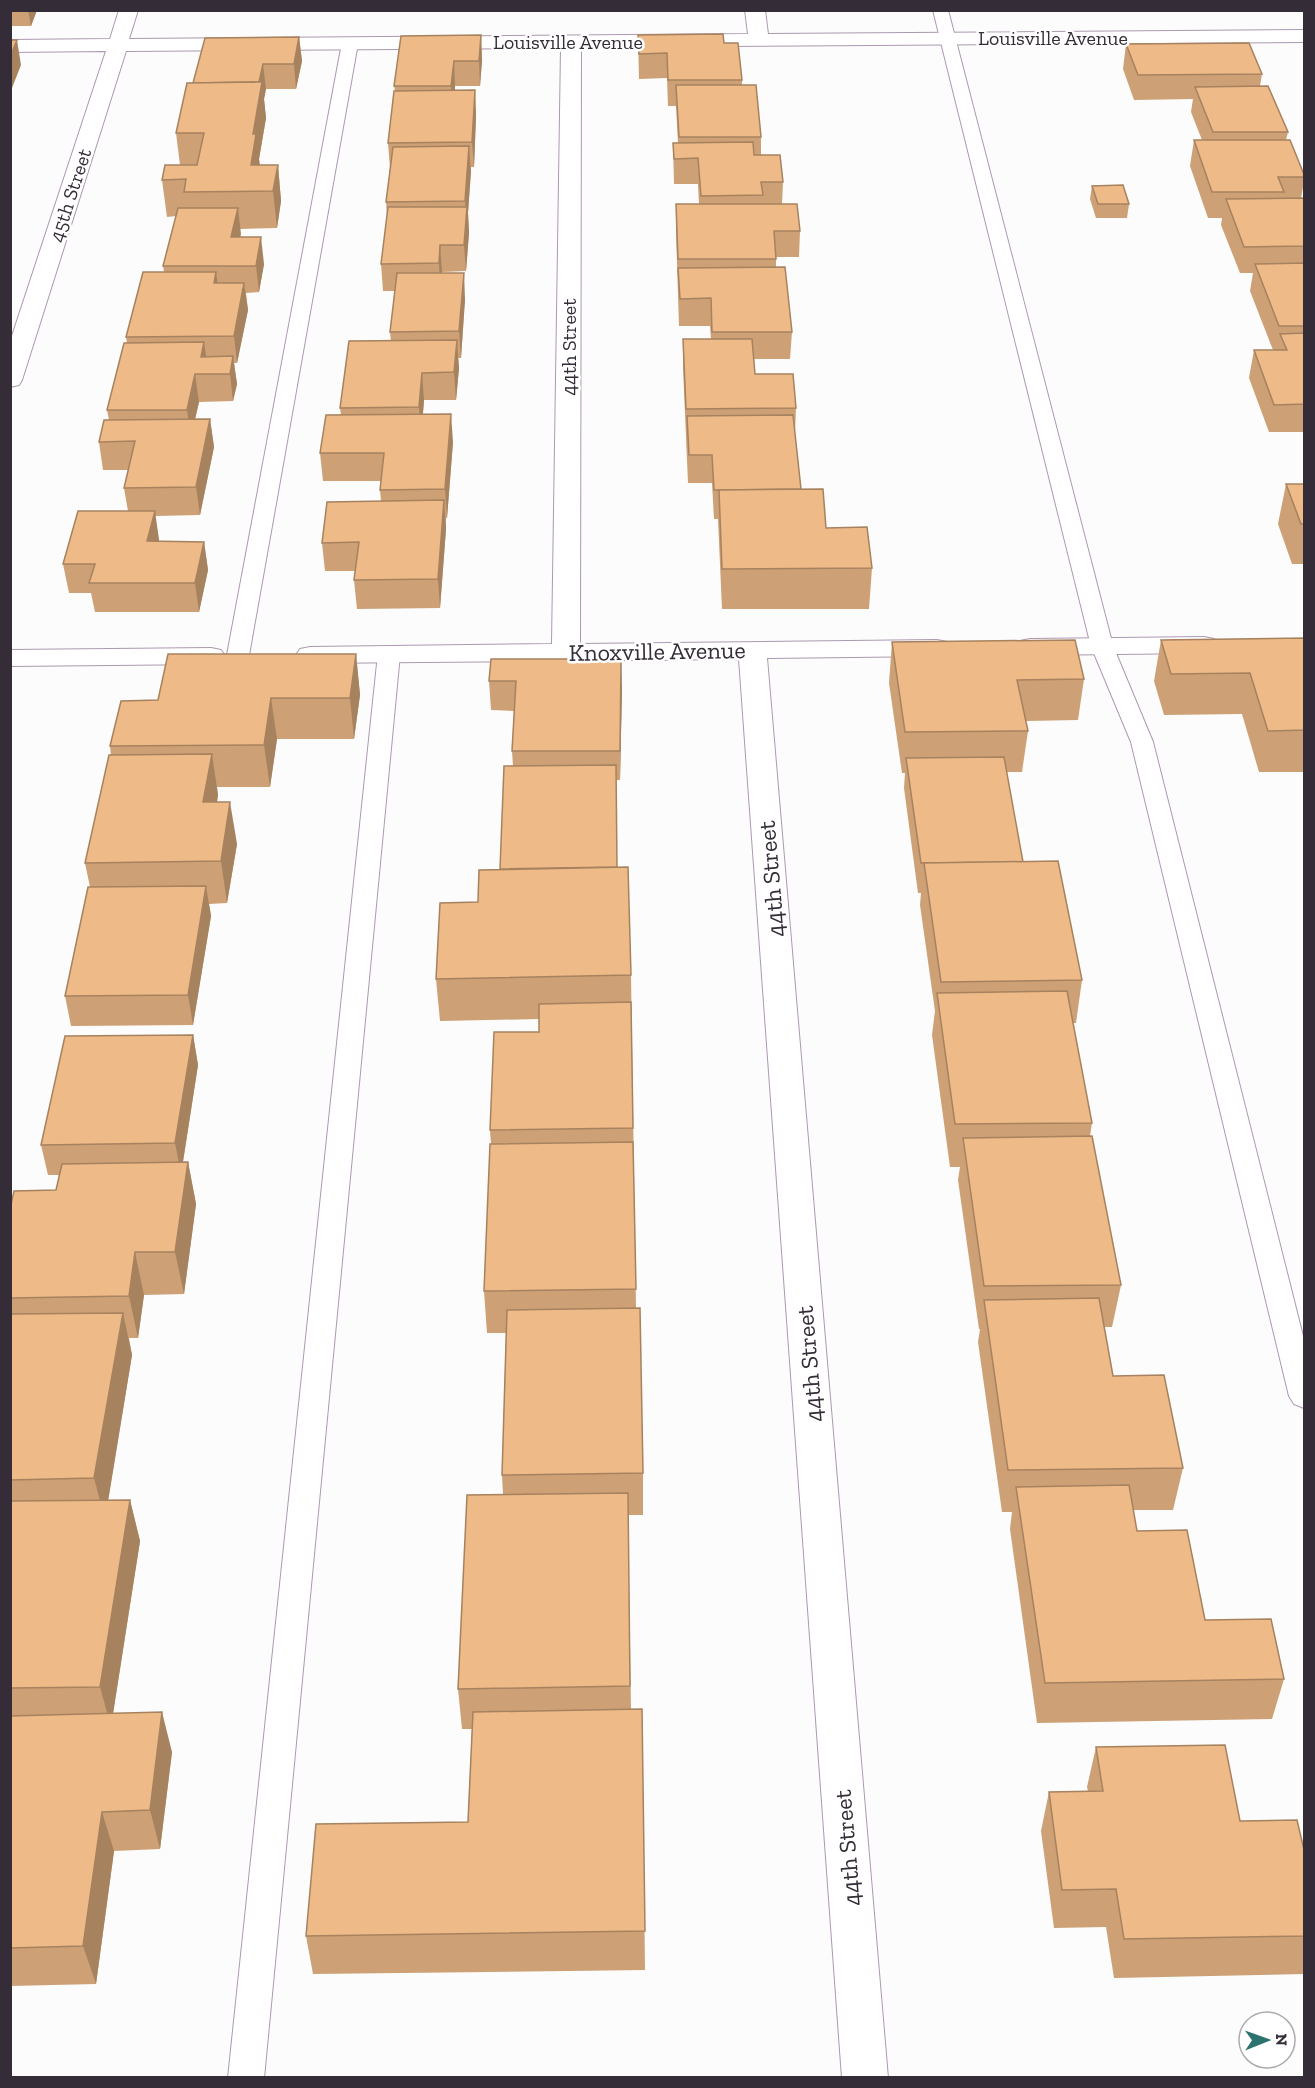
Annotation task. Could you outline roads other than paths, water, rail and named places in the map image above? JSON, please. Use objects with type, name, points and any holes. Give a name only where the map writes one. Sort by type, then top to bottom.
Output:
[{"type":"street","name":"45th Street","points":[[10,380],[129,10]]},
{"type":"street","points":[[755,10],[759,40]]},
{"type":"street","name":"Louisville Avenue","points":[[10,46],[1305,36]]},
{"type":"street","name":"44th Street","points":[[566,652],[571,42]]},
{"type":"street","points":[[1008,647],[1233,645]]},
{"type":"street","name":"Knoxville Avenue","points":[[14,658],[962,647]]},
{"type":"street","name":"44th Street","points":[[752,650],[865,2078]]},
{"type":"street","points":[[10,686],[14,658]]},
{"type":"lane","points":[[940,10],[1102,646],[1142,742],[1305,1396]]},
{"type":"lane","points":[[262,655],[350,43]]},
{"type":"lane","points":[[246,2078],[389,654]]}]
